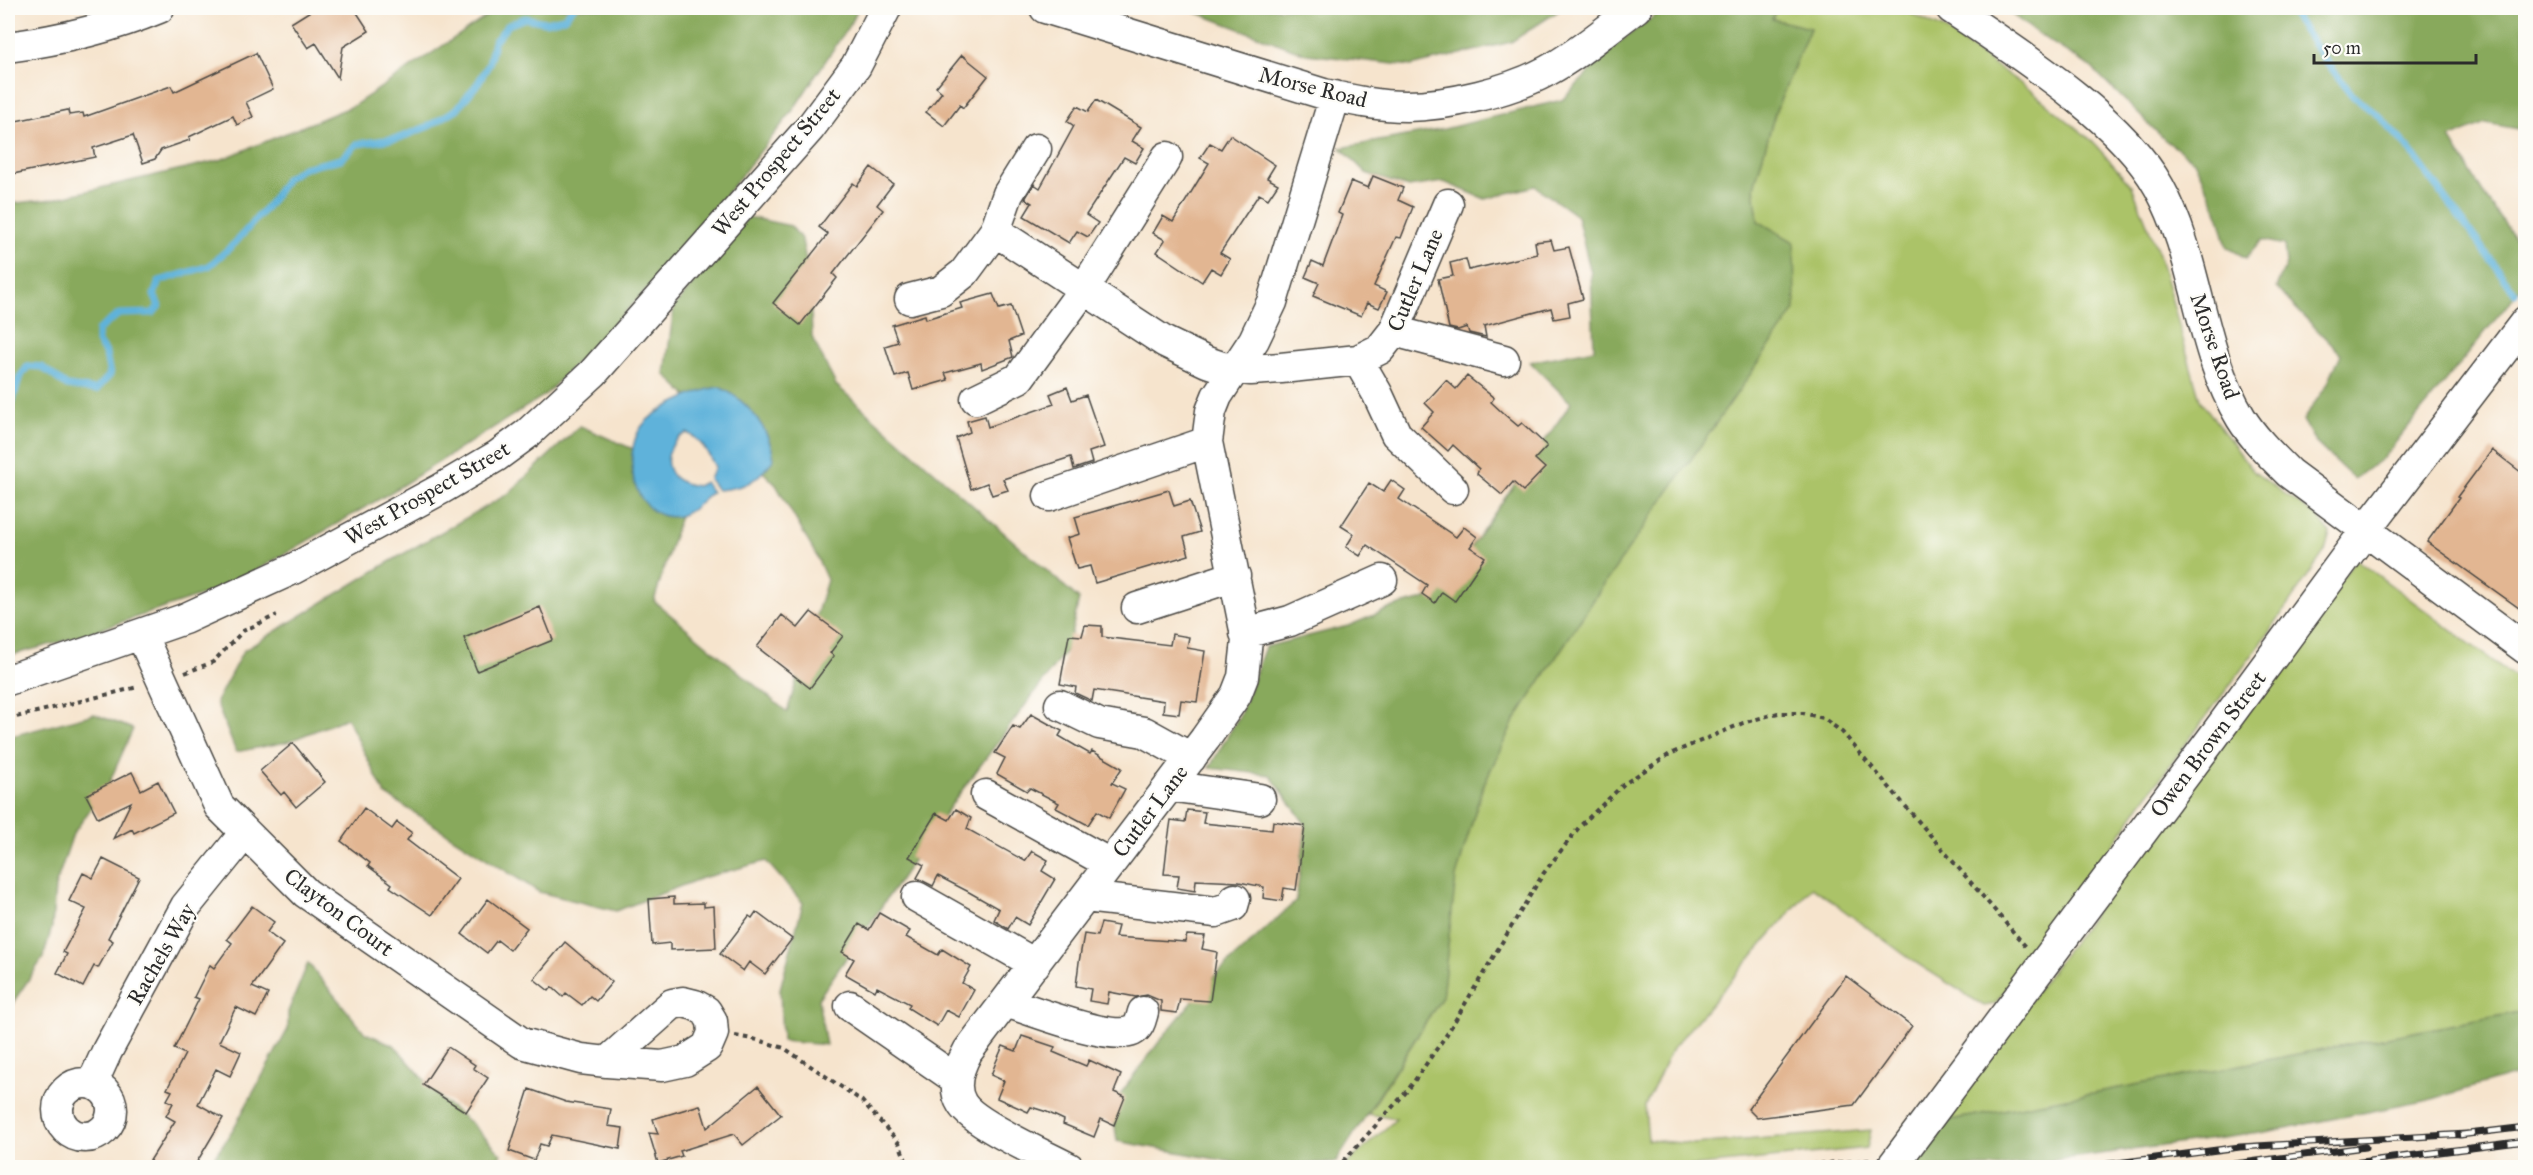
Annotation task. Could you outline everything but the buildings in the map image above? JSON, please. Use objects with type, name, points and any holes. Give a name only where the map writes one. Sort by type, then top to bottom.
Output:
[{"type":"street","points":[[8,47],[59,40],[159,8]]},
{"type":"street","name":"West Prospect Street","points":[[8,680],[184,619],[292,569],[441,489],[497,456],[526,434],[593,373],[810,128],[856,66],[886,8]]},
{"type":"street","name":"Morse Road","points":[[1045,8],[1335,96],[1360,102],[1407,106],[1465,99],[1509,87],[1546,71],[1569,57],[1636,8]]},
{"type":"street","name":"Morse Road","points":[[1951,8],[2098,115],[2137,158],[2159,187],[2183,248],[2218,368],[2241,418],[2267,452],[2289,473],[2526,650]]},
{"type":"street","name":"Cutler Lane","points":[[957,1080],[960,1064],[968,1052],[1191,758],[1236,695],[1243,677],[1246,657],[1245,633],[1207,442],[1211,411],[1217,396],[1254,339],[1272,302],[1335,96]]},
{"type":"street","points":[[910,299],[941,291],[964,273],[995,231],[1008,194],[1036,149]]},
{"type":"street","points":[[976,399],[1019,378],[1084,290],[1167,157]]},
{"type":"street","name":"Cutler Lane","points":[[995,231],[1165,342],[1207,362],[1235,369],[1281,368],[1358,360],[1380,349],[1394,331],[1448,204]]},
{"type":"street","name":"Owen Brown Street","points":[[1894,1163],[2043,967],[2366,530],[2526,321]]},
{"type":"street","points":[[1394,331],[1504,360]]},
{"type":"street","points":[[1358,360],[1377,393],[1396,434],[1453,489]]},
{"type":"street","points":[[1049,496],[1207,442]]},
{"type":"street","points":[[1137,608],[1235,576]]},
{"type":"street","points":[[1245,633],[1290,621],[1382,580]]},
{"type":"street","name":"Clayton Court","points":[[141,634],[219,806],[306,893],[522,1043],[581,1059],[662,1066],[685,1061],[707,1047],[713,1033]]},
{"type":"street","points":[[1060,705],[1099,724],[1144,732],[1191,758]]},
{"type":"street","points":[[1170,786],[1260,799]]},
{"type":"street","points":[[986,795],[1110,864]]},
{"type":"street","name":"Rachels Way","points":[[92,1084],[106,1051],[186,906],[245,833]]},
{"type":"street","points":[[917,897],[1035,964]]},
{"type":"street","points":[[1085,897],[1216,912],[1233,906],[1235,899]]},
{"type":"street","points":[[607,1062],[672,1004],[683,1002],[706,1011],[712,1021],[713,1033]]},
{"type":"street","points":[[1006,1002],[1084,1026],[1117,1033],[1131,1032],[1138,1027],[1143,1012]]},
{"type":"street","points":[[850,1005],[957,1080],[962,1104],[978,1119],[1069,1167]]},
{"type":"path","points":[[192,670],[213,662],[243,631],[277,615]]},
{"type":"path","points":[[8,719],[141,687]]},
{"type":"path","points":[[1337,1167],[1408,1090],[1447,1034],[1543,874],[1580,826],[1624,784],[1670,754],[1743,723],[1778,713],[1803,713],[1822,718],[1842,732],[2043,967]]},
{"type":"path","points":[[713,1033],[767,1042],[784,1048],[813,1066],[862,1101],[882,1122],[899,1143],[909,1167]]},
{"type":"path","points":[[1757,1167],[1894,1163]]},
{"type":"green space","points":[[499,8],[858,8],[854,18],[791,113],[664,272],[545,395],[393,491],[230,586],[64,641],[8,656],[8,204],[53,199],[220,160],[353,106]]},
{"type":"green space","points":[[1184,8],[1563,8],[1511,42],[1411,66],[1306,54]]},
{"type":"green space","points":[[1671,8],[1777,8],[1772,19],[1810,28],[1775,113],[1754,187],[1758,221],[1794,242],[1795,310],[1600,590],[1513,723],[1482,788],[1456,877],[1442,997],[1336,1162],[1260,1167],[1117,1141],[1112,1105],[1162,1038],[1210,980],[1296,901],[1306,825],[1270,775],[1209,768],[1240,715],[1265,647],[1348,626],[1396,606],[1437,596],[1571,403],[1530,362],[1594,349],[1591,273],[1577,216],[1535,186],[1485,199],[1444,182],[1408,187],[1366,173],[1341,148],[1444,129],[1562,100],[1618,43],[1656,15]]},
{"type":"green space","points":[[1777,8],[1899,8],[1942,28],[2030,90],[2090,139],[2132,186],[2159,254],[2200,400],[2254,472],[2319,518],[2330,533],[2325,551],[2265,638],[2141,804],[2070,909],[1995,1004],[1984,1006],[1913,961],[1812,887],[1672,1049],[1645,1106],[1648,1140],[1693,1144],[1871,1130],[1867,1148],[1673,1168],[1342,1168],[1396,1119],[1368,1114],[1442,997],[1455,877],[1482,788],[1513,723],[1600,590],[1758,221],[1754,187],[1775,113],[1810,28],[1772,19]]},
{"type":"green space","points":[[2003,8],[2525,8],[2525,130],[2485,123],[2450,138],[2486,198],[2525,252],[2525,283],[2383,458],[2354,479],[2315,442],[2303,420],[2327,385],[2341,354],[2276,288],[2286,264],[2284,245],[2262,240],[2246,258],[2227,247],[2217,209],[2194,161],[2165,140],[2091,67],[2041,36]]},
{"type":"green space","points":[[748,217],[791,226],[802,240],[810,281],[812,337],[836,385],[1079,599],[1068,648],[954,801],[818,999],[826,1045],[782,1041],[780,989],[803,903],[766,861],[702,878],[616,911],[539,892],[385,794],[347,718],[287,742],[236,752],[216,702],[243,651],[384,565],[508,494],[580,426],[633,449],[632,474],[652,508],[666,516],[680,516],[654,601],[787,712],[827,580],[816,555],[776,485],[665,374],[674,307]]},
{"type":"green space","points":[[2356,559],[2525,685],[2525,1011],[1940,1122]]},
{"type":"green space","points":[[94,714],[133,729],[110,781],[73,834],[55,887],[52,927],[43,958],[14,1001],[8,1023],[8,737]]},
{"type":"green space","points":[[308,963],[365,1033],[394,1045],[444,1102],[471,1123],[501,1154],[490,1168],[210,1168],[211,1161],[231,1133],[288,1029],[288,1012]]},
{"type":"green space","points":[[2525,1011],[2525,1072],[2429,1100],[2260,1133],[2001,1167],[1902,1168],[1940,1122]]},
{"type":"water","points":[[719,387],[739,399],[756,416],[768,437],[774,459],[762,473],[750,482],[736,488],[717,490],[709,479],[715,467],[707,452],[692,436],[687,433],[681,436],[669,452],[670,471],[676,479],[685,483],[697,486],[705,482],[712,492],[684,514],[664,516],[651,509],[642,499],[635,485],[632,453],[635,439],[642,426],[657,413],[689,396]]},
{"type":"waterway","points":[[8,411],[20,378],[28,366],[42,367],[67,386],[96,390],[110,375],[106,354],[98,342],[98,330],[119,314],[153,313],[159,306],[154,295],[159,281],[209,266],[235,243],[270,203],[287,178],[303,168],[341,159],[357,144],[399,138],[429,126],[457,109],[478,83],[489,64],[494,42],[508,25],[525,18],[545,22],[564,18],[573,8]]},
{"type":"waterway","points":[[2289,8],[2353,96],[2380,117],[2410,150],[2515,293]]},
{"type":"railway","points":[[2460,1135],[2526,1127]]},
{"type":"railway","points":[[2079,1168],[2240,1147],[2467,1134]]},
{"type":"railway","points":[[2314,1168],[2526,1141]]},
{"type":"railway","points":[[2204,1168],[2365,1147]]}]
